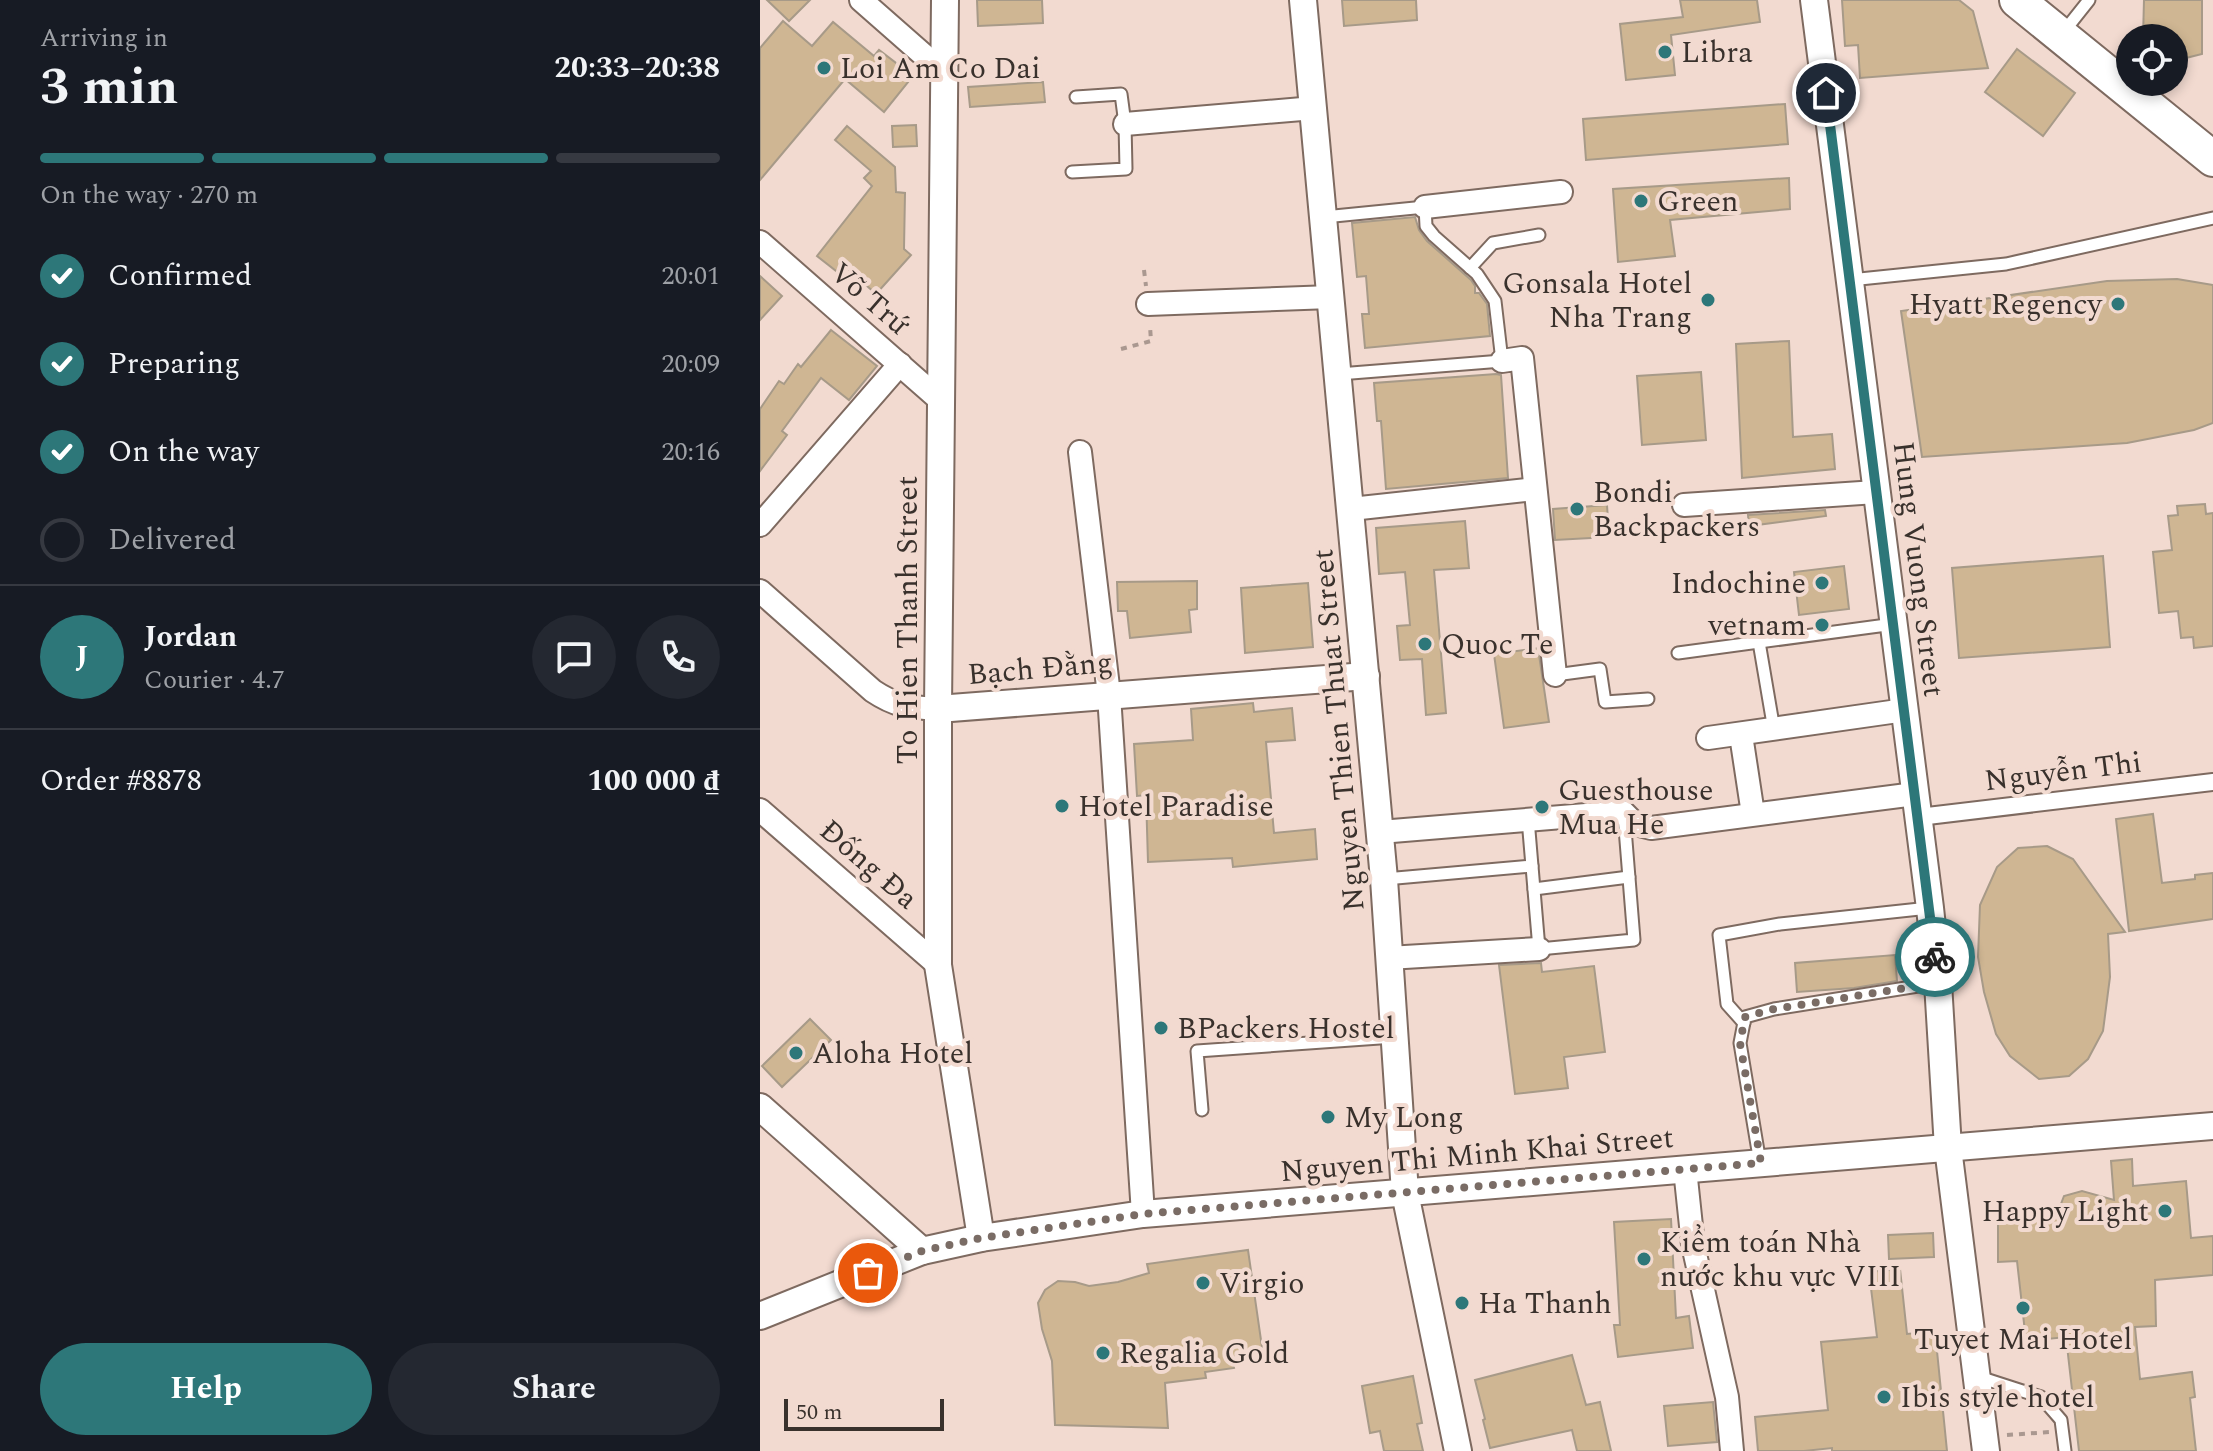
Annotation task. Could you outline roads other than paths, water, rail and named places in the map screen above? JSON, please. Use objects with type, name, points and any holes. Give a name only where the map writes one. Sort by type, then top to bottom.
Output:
[{"type":"main road","points":[[2017,0],[2213,159]]},
{"type":"street","points":[[861,0],[943,72]]},
{"type":"street","name":"To Hien Thanh Street","points":[[945,0],[938,965],[981,1238]]},
{"type":"street","name":"Nguyen Thien Thuat Street","points":[[1303,0],[1380,832],[1405,1193],[1458,1451]]},
{"type":"street","name":"Hung Vuong Street","points":[[1814,0],[1930,908],[1948,1148],[1985,1444]]},
{"type":"street","points":[[1125,124],[1314,108]]},
{"type":"street","points":[[1425,207],[1561,192]]},
{"type":"street","name":"Võ Trứ","points":[[760,242],[940,400]]},
{"type":"street","points":[[1148,304],[1331,297]]},
{"type":"street","points":[[1502,361],[1522,358],[1555,675]]},
{"type":"street","points":[[760,525],[900,364]]},
{"type":"street","points":[[1080,452],[1109,695],[1143,1214]]},
{"type":"street","points":[[1351,509],[1535,489]]},
{"type":"street","points":[[1684,505],[1876,492]]},
{"type":"street","name":"Bạch Đằng","points":[[760,591],[873,691],[890,702],[910,707],[938,709],[1366,676]]},
{"type":"street","points":[[1708,738],[1905,710]]},
{"type":"street","points":[[1741,735],[1753,814]]},
{"type":"street","name":"Nguyễn Thi","points":[[1917,805],[2213,782]]},
{"type":"street","points":[[1380,832],[1623,812],[1635,824],[1651,828],[1753,814],[1917,805]]},
{"type":"street","name":"Đống Đa","points":[[760,810],[938,965]]},
{"type":"street","points":[[1388,958],[1539,949]]},
{"type":"street","points":[[760,1107],[922,1251]]},
{"type":"street","name":"Nguyen Thi Minh Khai Street","points":[[760,1316],[922,1251],[981,1238],[1143,1214],[2213,1126]]},
{"type":"street","points":[[1685,1169],[1693,1245],[1727,1397],[1732,1451]]},
{"type":"lane","points":[[2060,35],[2089,0]]},
{"type":"lane","points":[[1072,172],[1126,169],[1121,94],[1076,97]]},
{"type":"lane","points":[[1324,217],[1425,207],[1426,226],[1477,274],[1495,301],[1502,361],[1338,374]]},
{"type":"lane","points":[[1849,280],[2006,264],[2213,218]]},
{"type":"lane","points":[[1470,268],[1493,243],[1539,235]]},
{"type":"lane","points":[[1678,653],[1894,624]]},
{"type":"lane","points":[[1759,642],[1774,730]]},
{"type":"lane","points":[[1555,675],[1600,669],[1605,702],[1648,699]]},
{"type":"lane","points":[[1528,818],[1539,949],[1634,940],[1623,812]]},
{"type":"lane","points":[[1384,879],[1532,866]]},
{"type":"lane","points":[[1534,889],[1629,877]]},
{"type":"lane","points":[[1744,1023],[1727,1004],[1719,935],[1780,924],[1930,908]]},
{"type":"lane","points":[[1761,1163],[1740,1043],[1745,1017],[1774,1009],[1938,983]]},
{"type":"lane","points":[[1202,1110],[1197,1051],[1394,1037]]},
{"type":"lane","points":[[1977,1376],[2041,1397],[2061,1420],[2065,1451]]},
{"type":"place","name":"Libra","points":[[1665,52]]},
{"type":"place","name":"Loi Am Co Dai","points":[[824,68]]},
{"type":"place","name":"Green","points":[[1641,201]]},
{"type":"place","name":"Gonsala Hotel Nha Trang","points":[[1708,300]]},
{"type":"place","name":"Hyatt Regency","points":[[2118,304]]},
{"type":"place","name":"Bondi Backpackers","points":[[1577,509]]},
{"type":"place","name":"Indochine","points":[[1822,583]]},
{"type":"place","name":"vetnam","points":[[1822,625]]},
{"type":"place","name":"Quoc Te","points":[[1425,644]]},
{"type":"place","name":"Hotel Paradise","points":[[1062,806]]},
{"type":"place","name":"Guesthouse Mua He","points":[[1542,807]]},
{"type":"place","name":"BPackers Hostel","points":[[1161,1028]]},
{"type":"place","name":"Aloha Hotel","points":[[796,1053]]},
{"type":"place","name":"My Long","points":[[1328,1117]]},
{"type":"place","name":"Happy Light","points":[[2165,1211]]},
{"type":"place","name":"Kiểm toán Nhà nước khu vực VIII","points":[[1644,1259]]},
{"type":"place","name":"Virgio","points":[[1203,1283]]},
{"type":"place","name":"Ha Thanh","points":[[1462,1303]]},
{"type":"place","name":"Tuyet Mai Hotel","points":[[2023,1308]]},
{"type":"place","name":"Regalia Gold","points":[[1103,1353]]},
{"type":"place","name":"Ibis style hotel","points":[[1884,1397]]}]
